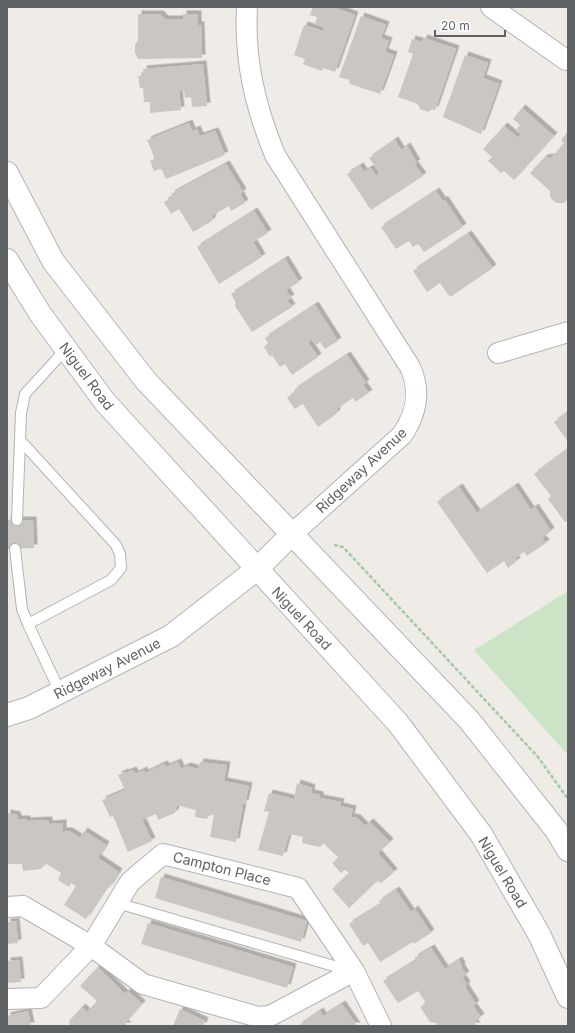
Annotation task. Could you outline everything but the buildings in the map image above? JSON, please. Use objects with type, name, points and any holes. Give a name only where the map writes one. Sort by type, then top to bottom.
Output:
[{"type":"main road","points":[[7,173],[53,261],[146,381],[291,535],[469,720],[556,830],[568,850]]},
{"type":"main road","name":"Niguel Road","points":[[7,260],[41,316],[104,402],[398,723],[481,834],[539,934],[568,997]]},
{"type":"main road","name":"Ridgeway Avenue","points":[[7,715],[29,708],[171,636],[257,569],[291,535]]},
{"type":"street","name":"Ridgeway Avenue","points":[[247,7],[246,49],[250,74],[265,131],[275,154],[410,367],[414,377],[416,393],[416,404],[413,415],[402,435],[291,535]]},
{"type":"street","points":[[491,7],[566,60]]},
{"type":"street","points":[[498,353],[568,332]]},
{"type":"street","name":"Campton Place","points":[[7,999],[41,998],[91,946],[130,882],[163,854],[298,888],[354,971],[381,1026]]},
{"type":"street","points":[[7,906],[23,906],[91,946],[143,984],[258,1018],[270,1016],[354,971]]},
{"type":"lane","points":[[17,520],[21,413],[24,394],[66,349]]},
{"type":"lane","points":[[20,440],[116,545],[120,554],[121,568],[111,580],[28,624]]},
{"type":"lane","points":[[16,549],[22,609],[60,692]]},
{"type":"lane","points":[[117,903],[354,971]]},
{"type":"green space","points":[[568,591],[568,755],[474,650]]}]
